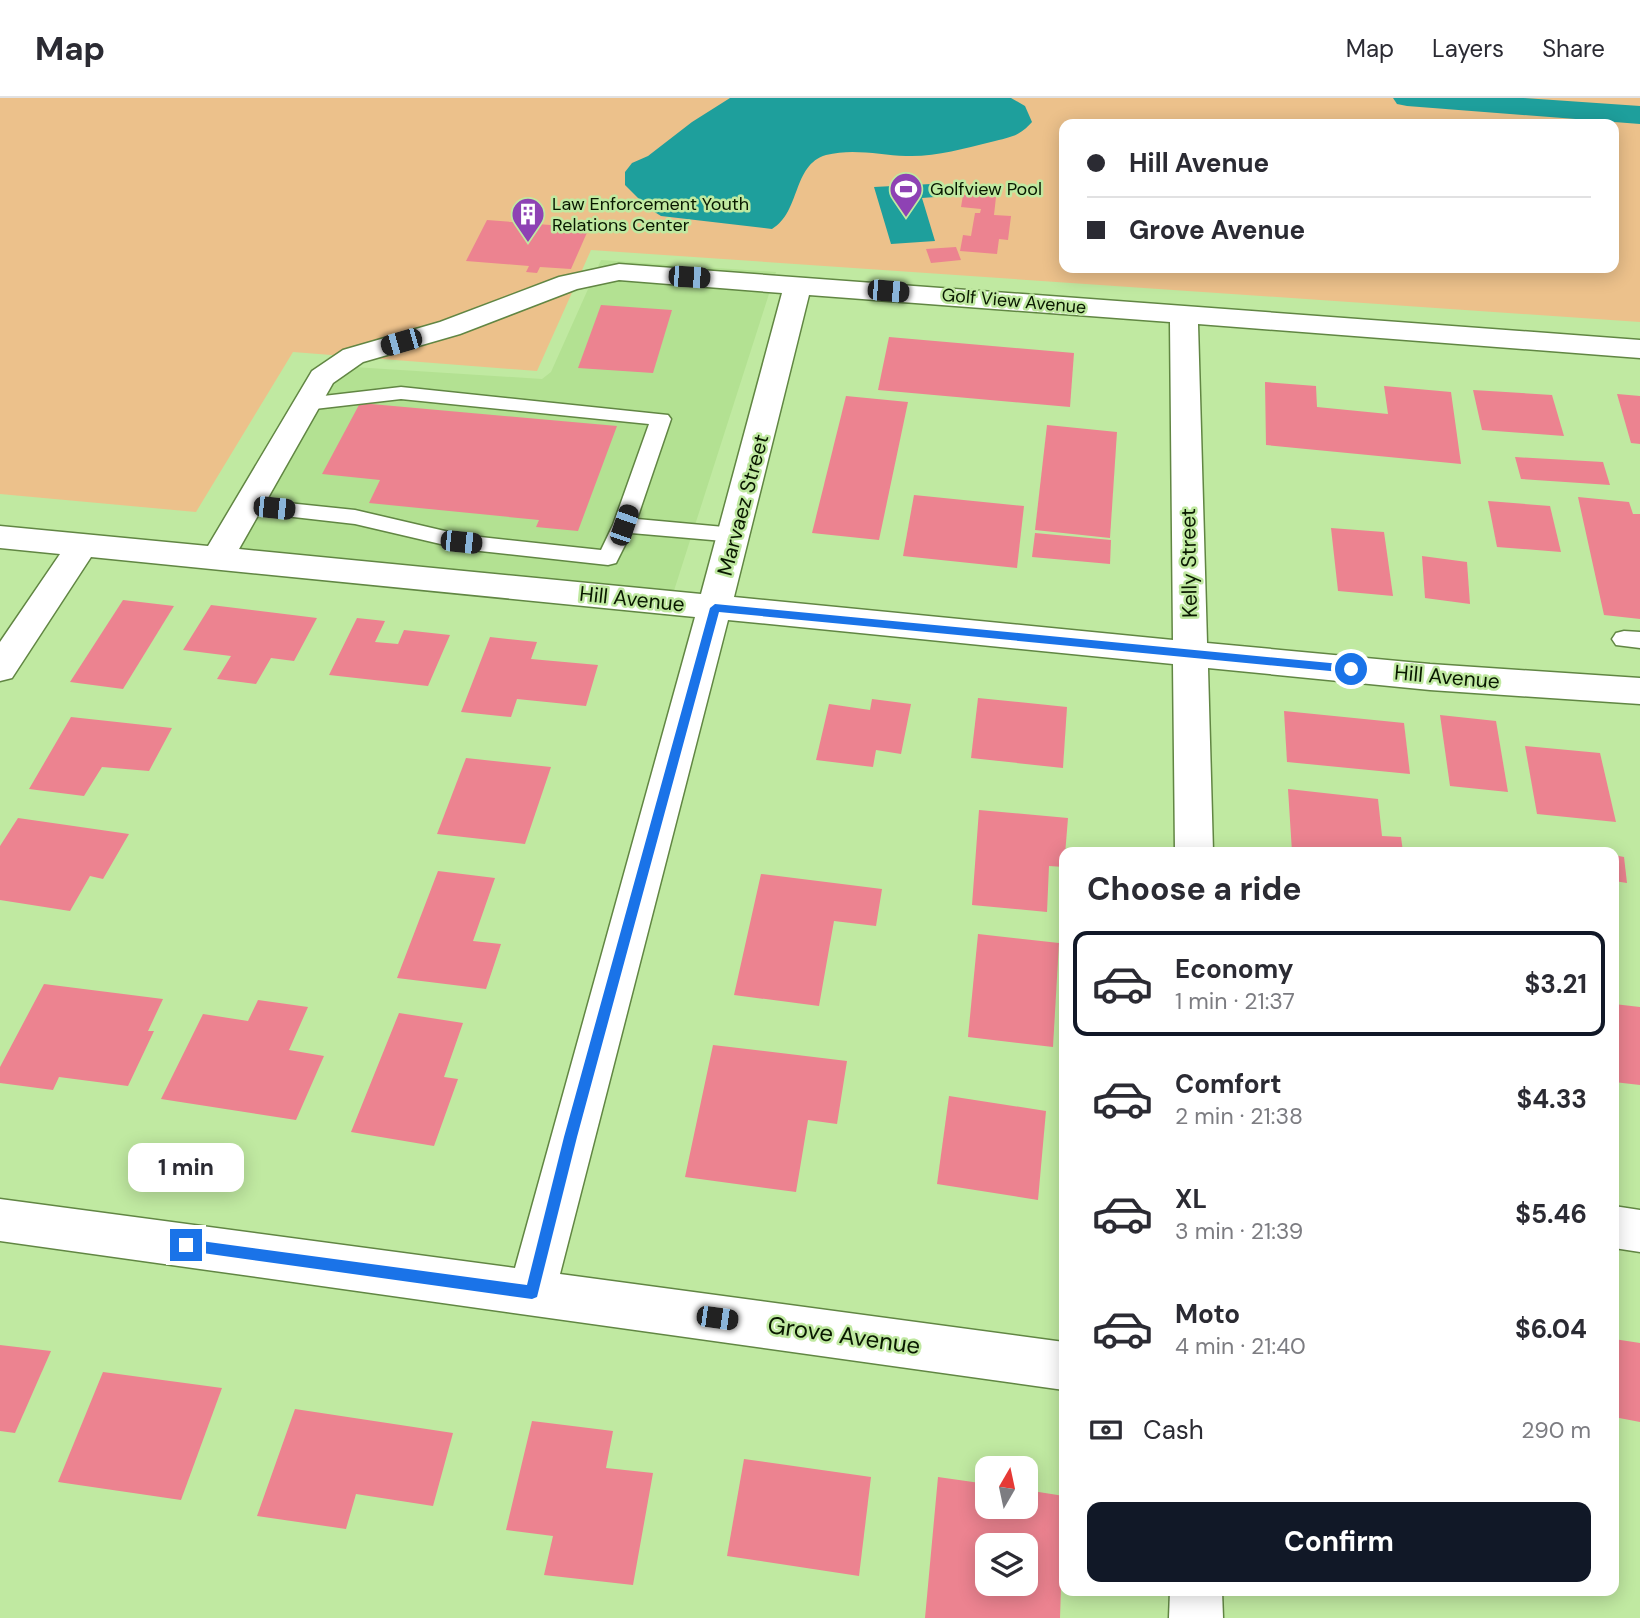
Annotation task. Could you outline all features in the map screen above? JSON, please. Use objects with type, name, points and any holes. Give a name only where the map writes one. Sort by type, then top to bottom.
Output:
[{"type":"street","name":"Golf View Avenue","points":[[218,558],[323,377],[353,356],[450,328],[569,283],[619,272],[1640,349]]},
{"type":"street","name":"Marvaez Street","points":[[532,1293],[570,1137],[735,536],[799,284]]},
{"type":"street","name":"Kelly Street","points":[[1184,315],[1194,847]]},
{"type":"street","name":"Hill Avenue","points":[[0,537],[1430,677],[1640,691]]},
{"type":"street","points":[[0,669],[82,545]]},
{"type":"street","name":"Grove Avenue","points":[[0,1220],[1059,1365]]},
{"type":"street","points":[[1619,1228],[1640,1231]]},
{"type":"street","points":[[1196,1596],[1196,1618]]},
{"type":"lane","points":[[248,506],[355,517],[461,542],[608,558],[624,525],[661,419],[401,393],[306,404]]},
{"type":"lane","points":[[624,525],[735,536]]},
{"type":"shaded area","points":[[0,98],[1640,98],[1640,322],[591,250],[537,371],[293,352],[196,512],[0,494]]},
{"type":"shaded area","points":[[601,260],[776,272],[671,600],[212,561],[338,366],[542,379],[551,372]]},
{"type":"water","points":[[730,98],[1011,98],[1025,106],[1032,122],[1018,134],[938,154],[906,156],[846,152],[826,155],[807,168],[788,212],[772,229],[661,216],[648,208],[625,185],[625,172],[632,163],[648,156],[692,122]]},
{"type":"water","name":"Golfview Pool","points":[[931,184],[935,197],[922,198],[935,241],[891,244],[874,187]]},
{"type":"building","points":[[963,195],[996,197],[994,215],[1011,216],[1008,240],[999,239],[997,254],[960,251],[963,235],[971,236],[975,213],[980,213],[981,209],[961,207]]},
{"type":"building","name":"Law Enforcement Youth Relations Center","points":[[487,220],[589,228],[571,269],[540,267],[537,273],[526,272],[529,266],[466,261]]},
{"type":"building","points":[[956,247],[961,260],[931,263],[926,249]]},
{"type":"building","points":[[601,305],[672,310],[653,373],[578,368]]},
{"type":"building","points":[[889,337],[1074,353],[1070,407],[878,390]]},
{"type":"building","points":[[1265,382],[1316,386],[1317,407],[1388,414],[1384,386],[1451,392],[1461,464],[1266,445]]},
{"type":"building","points":[[1473,390],[1552,395],[1564,436],[1482,430]]},
{"type":"building","points":[[1617,394],[1640,396],[1640,444],[1631,443]]},
{"type":"building","points":[[846,396],[908,402],[879,540],[812,533]]},
{"type":"building","points":[[360,403],[617,426],[578,531],[536,527],[539,520],[369,503],[380,480],[322,474]]},
{"type":"building","points":[[1047,425],[1117,432],[1110,538],[1035,530]]},
{"type":"building","points":[[1515,457],[1603,462],[1610,485],[1521,479]]},
{"type":"building","points":[[914,495],[1024,506],[1017,568],[903,556]]},
{"type":"building","points":[[1578,497],[1629,502],[1633,514],[1640,514],[1640,619],[1604,615]]},
{"type":"building","points":[[1488,501],[1550,506],[1561,552],[1497,547]]},
{"type":"building","points":[[1331,528],[1384,532],[1393,596],[1338,591]]},
{"type":"building","points":[[1035,533],[1111,540],[1110,564],[1032,557]]},
{"type":"building","points":[[1422,556],[1467,562],[1470,604],[1425,598]]},
{"type":"building","points":[[123,600],[174,606],[123,689],[70,682]]},
{"type":"building","points":[[211,605],[317,618],[294,661],[271,658],[256,684],[217,679],[231,656],[183,650]]},
{"type":"building","points":[[357,618],[385,621],[375,642],[398,644],[404,630],[450,635],[428,686],[329,675]]},
{"type":"building","points":[[490,637],[537,642],[531,659],[598,665],[586,706],[517,699],[511,717],[461,712]]},
{"type":"building","points":[[978,698],[1067,707],[1063,768],[971,758]]},
{"type":"building","points":[[872,699],[911,704],[901,754],[876,750],[873,767],[816,760],[829,704],[870,710]]},
{"type":"building","points":[[1284,711],[1404,723],[1410,774],[1287,762]]},
{"type":"building","points":[[1440,715],[1496,721],[1508,792],[1450,786]]},
{"type":"building","points":[[71,717],[172,728],[149,771],[102,767],[84,796],[29,789]]},
{"type":"building","points":[[1525,746],[1600,753],[1616,822],[1537,814]]},
{"type":"building","points":[[466,758],[551,767],[525,844],[437,834]]},
{"type":"building","points":[[1288,789],[1378,799],[1382,836],[1401,837],[1402,847],[1292,847]]},
{"type":"building","points":[[979,810],[1068,818],[1066,847],[1059,847],[1059,867],[1049,866],[1047,912],[972,905]]},
{"type":"building","points":[[18,818],[129,834],[103,879],[90,876],[70,911],[0,900],[0,846]]},
{"type":"building","points":[[1619,856],[1624,857],[1627,883],[1619,882]]},
{"type":"building","points":[[438,871],[495,878],[473,941],[501,944],[486,989],[397,978]]},
{"type":"building","points":[[761,874],[882,889],[876,926],[834,921],[819,1006],[734,995]]},
{"type":"building","points":[[978,934],[1059,943],[1053,1047],[968,1037]]},
{"type":"building","points":[[44,984],[163,999],[148,1031],[154,1031],[128,1086],[59,1077],[53,1090],[0,1083],[0,1067]]},
{"type":"building","points":[[258,1000],[308,1007],[289,1050],[324,1056],[296,1120],[161,1099],[203,1014],[248,1021]]},
{"type":"building","points":[[1619,1005],[1640,1007],[1640,1085],[1619,1083]]},
{"type":"building","points":[[399,1013],[463,1023],[444,1077],[458,1079],[434,1146],[351,1132]]},
{"type":"building","points":[[713,1045],[847,1061],[837,1124],[808,1120],[796,1192],[685,1177]]},
{"type":"building","points":[[949,1096],[1046,1111],[1038,1200],[937,1184]]},
{"type":"building","points":[[1619,1340],[1640,1343],[1640,1422],[1619,1418]]},
{"type":"building","points":[[0,1345],[51,1351],[15,1433],[0,1431]]},
{"type":"building","points":[[103,1372],[222,1388],[181,1500],[58,1482]]},
{"type":"building","points":[[295,1409],[453,1433],[433,1506],[356,1494],[346,1529],[257,1516]]},
{"type":"building","points":[[532,1421],[613,1431],[606,1468],[653,1473],[633,1585],[544,1575],[553,1536],[506,1530]]},
{"type":"building","points":[[744,1459],[871,1477],[859,1576],[727,1556]]},
{"type":"building","points":[[938,1477],[975,1482],[975,1519],[1038,1519],[1038,1492],[1059,1495],[1060,1618],[925,1618]]},
{"type":"waterway","points":[[1407,98],[1640,115]]},
{"type":"place","name":"Golfview Pool","points":[[906,219]]},
{"type":"place","name":"Law Enforcement Youth Relations Center","points":[[528,244]]},
{"type":"route","points":[[186,1245],[532,1293],[570,1137],[715,608],[1351,669]]}]
